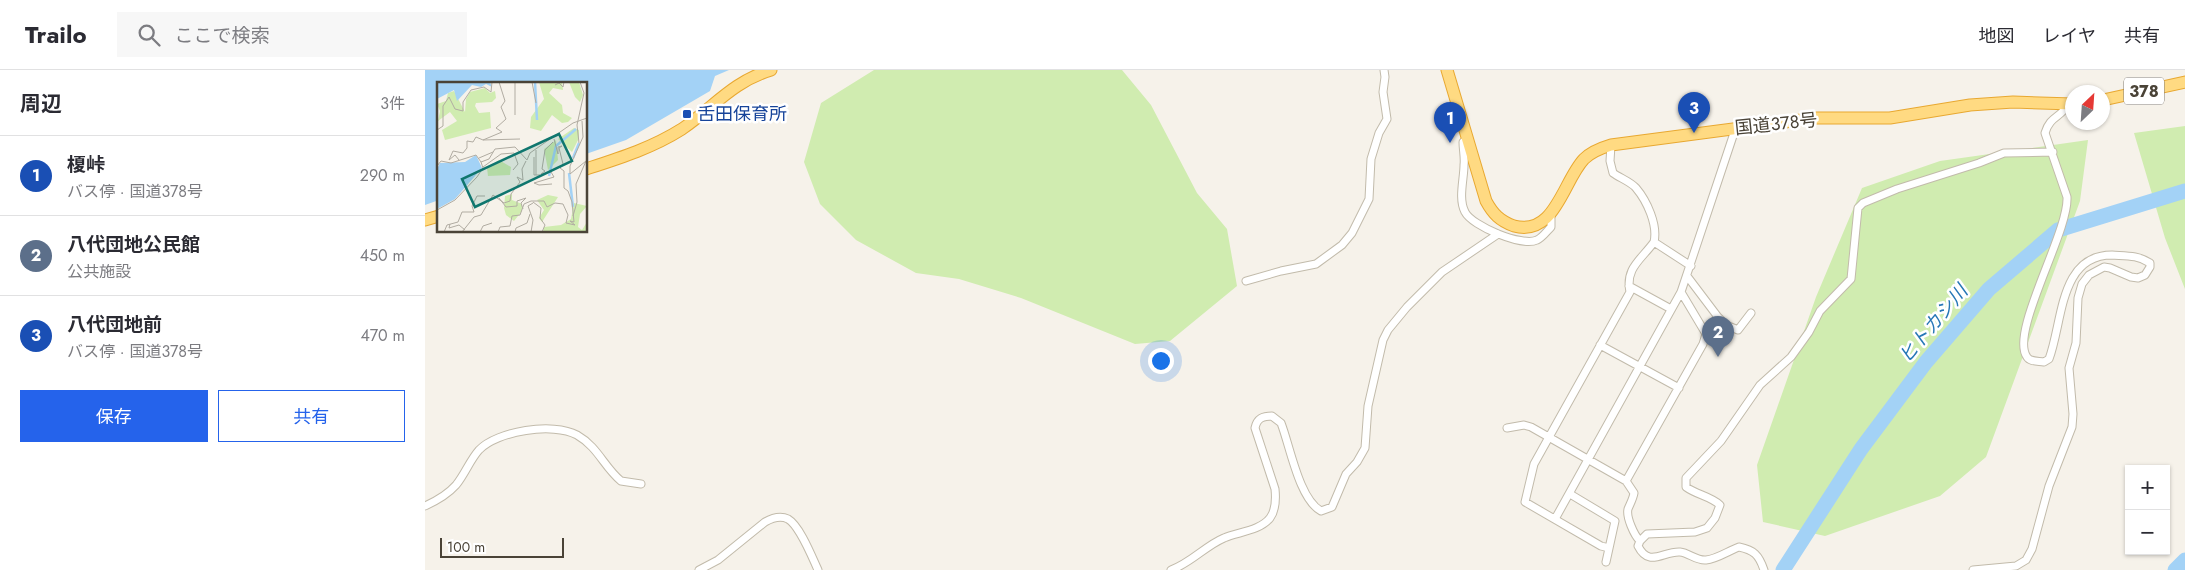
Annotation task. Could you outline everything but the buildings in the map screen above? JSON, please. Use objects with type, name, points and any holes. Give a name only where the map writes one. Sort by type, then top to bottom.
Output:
[{"type":"highway","points":[[587,169],[653,146],[707,111],[737,84],[752,76],[771,70]]},
{"type":"highway","name":"国道378号","points":[[1447,70],[1486,201],[1493,214],[1504,223],[1522,228],[1538,224],[1551,214],[1560,201],[1575,171],[1585,158],[1597,149],[1611,145],[1816,118],[1890,118],[2013,102],[2065,105]]},
{"type":"highway","name":"378","points":[[2110,98],[2185,82]]},
{"type":"street","points":[[1246,281],[1316,264],[1342,245],[1352,233],[1369,199],[1371,159],[1379,133],[1387,119],[1383,92],[1384,70]]},
{"type":"street","points":[[1973,570],[2016,566],[2026,560],[2032,549],[2049,486],[2072,427],[2073,414],[2069,368],[2076,343],[2078,298],[2082,284],[2089,275],[2104,267],[2131,278],[2138,278],[2145,275],[2151,267],[2150,263],[2142,258],[2129,256],[2094,257],[2081,266],[2067,289],[2049,359],[2044,362],[2030,360],[2026,356],[2024,338],[2036,293],[2056,245],[2068,206],[2067,197],[2045,132],[2047,124],[2051,119],[2065,111]]},
{"type":"street","points":[[1555,519],[1681,292],[1733,136],[1733,128]]},
{"type":"street","points":[[1468,138],[1463,142],[1465,163],[1462,196],[1465,211],[1475,222],[1498,234],[1527,242],[1538,240],[1551,227],[1551,214]]},
{"type":"street","points":[[1609,548],[1601,546],[1525,502],[1534,464],[1630,292],[1628,277],[1630,270],[1654,242],[1656,234],[1652,218],[1635,186],[1613,173],[1610,161],[1611,145]]},
{"type":"street","points":[[1764,570],[1759,555],[1739,546],[1705,561],[1681,552],[1655,558],[1648,557],[1641,553],[1638,546],[1647,534],[1695,532],[1707,528],[1715,518],[1720,505],[1713,498],[1695,493],[1687,487],[1686,478],[1721,441],[1760,385],[1791,357],[1809,332],[1821,310],[1851,279],[1858,208],[1863,203],[2004,152],[2053,152]]},
{"type":"street","points":[[1171,570],[1183,565],[1217,541],[1257,527],[1270,518],[1276,498],[1275,489],[1255,428],[1256,422],[1260,418],[1273,416],[1281,423],[1303,487],[1311,503],[1321,511],[1331,507],[1346,474],[1357,462],[1365,448],[1368,406],[1383,340],[1388,330],[1407,307],[1442,272],[1498,234]]},
{"type":"street","points":[[1654,242],[1691,266]]},
{"type":"street","points":[[1687,276],[1726,325],[1738,330],[1751,313]]},
{"type":"street","points":[[1629,286],[1671,308]]},
{"type":"street","points":[[1626,481],[1703,344],[1705,334],[1681,292]]},
{"type":"street","points":[[1600,345],[1679,388]]},
{"type":"street","points":[[1507,428],[1524,425],[1626,481],[1634,493],[1628,511],[1629,517],[1640,541]]},
{"type":"street","points":[[425,506],[444,496],[456,485],[473,457],[486,444],[513,434],[539,428],[553,428],[576,434],[594,449],[621,481],[641,484]]},
{"type":"street","points":[[1570,494],[1615,521],[1606,562]]},
{"type":"street","points":[[699,570],[718,560],[747,534],[765,522],[773,518],[782,517],[788,519],[794,525],[818,570]]},
{"type":"green space","points":[[874,70],[1122,70],[1151,105],[1197,193],[1227,229],[1237,286],[1170,341],[1135,344],[1021,298],[959,279],[916,273],[856,240],[820,204],[804,162],[821,103]]},
{"type":"green space","points":[[2185,126],[2185,289],[2165,238],[2134,133]]},
{"type":"green space","points":[[2088,140],[2080,201],[1986,457],[1940,496],[1825,536],[1763,522],[1757,465],[1816,297],[1862,188],[1940,161]]},
{"type":"water","points":[[425,70],[729,70],[715,76],[710,91],[626,140],[587,154],[587,82],[437,82],[437,201],[425,205]]},
{"type":"waterway","name":"ヒトカシ川","points":[[1783,570],[1861,449],[1926,362],[1989,289],[2058,230],[2185,191]]},
{"type":"waterway","points":[[2175,570],[2185,560]]},
{"type":"place","name":"舌田保育所","points":[[687,114]]},
{"type":"place","name":"八代団地前","points":[[1694,133]]},
{"type":"place","name":"榎峠","points":[[1450,143]]},
{"type":"place","name":"八代団地公民館","points":[[1718,357]]}]
